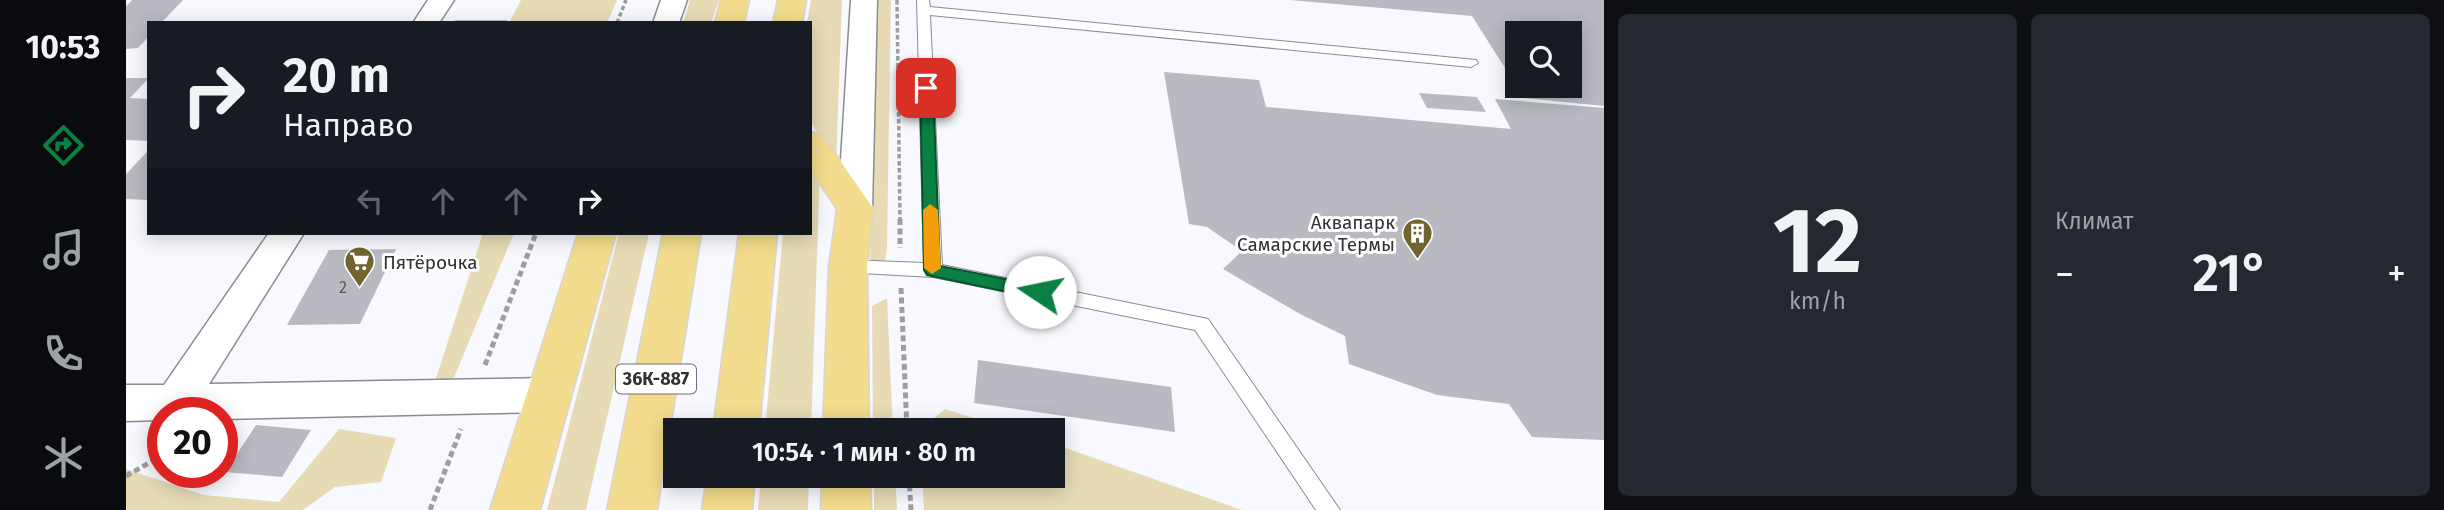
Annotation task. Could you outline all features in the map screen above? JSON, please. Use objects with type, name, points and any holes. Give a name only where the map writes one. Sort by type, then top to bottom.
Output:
[{"type":"main road","points":[[730,21],[735,0]]},
{"type":"main road","points":[[787,21],[792,0]]},
{"type":"main road","points":[[812,146],[855,208],[848,267],[846,418]]},
{"type":"main road","points":[[515,510],[596,235]]},
{"type":"main road","name":"36К-887","points":[[632,510],[682,235]]},
{"type":"main road","points":[[737,418],[758,235]]},
{"type":"main road","points":[[727,510],[730,488]]},
{"type":"main road","points":[[846,488],[846,510]]},
{"type":"street","points":[[427,21],[441,0]]},
{"type":"street","points":[[667,21],[674,0]]},
{"type":"street","points":[[855,208],[864,0]]},
{"type":"street","points":[[178,397],[286,235]]},
{"type":"street","points":[[238,401],[548,395]]},
{"type":"street","points":[[126,403],[147,403]]},
{"type":"lane","points":[[933,270],[923,5],[1471,63]]},
{"type":"lane","points":[[848,267],[901,271],[933,270],[1201,324],[1329,510]]},
{"type":"path","points":[[618,21],[626,0]]},
{"type":"path","points":[[897,0],[901,271],[907,418]]},
{"type":"path","points":[[126,476],[147,464]]},
{"type":"path","points":[[910,488],[911,510]]},
{"type":"shaded area","points":[[521,0],[617,0],[608,21],[510,21]]},
{"type":"shaded area","points":[[690,0],[719,0],[712,21],[684,21]]},
{"type":"shaded area","points":[[811,0],[842,0],[836,166],[812,124],[812,21],[807,21]]},
{"type":"shaded area","points":[[878,0],[891,0],[887,245],[885,264],[870,269]]},
{"type":"shaded area","points":[[812,159],[820,169],[811,418],[766,418],[783,235],[812,235]]},
{"type":"shaded area","points":[[482,235],[513,235],[446,397],[430,397]]},
{"type":"shaded area","points":[[618,235],[649,235],[586,510],[547,510]]},
{"type":"shaded area","points":[[887,298],[892,418],[873,418],[872,306]]},
{"type":"shaded area","points":[[945,409],[974,418],[934,418]]},
{"type":"shaded area","points":[[339,429],[396,438],[381,482],[335,487],[303,510],[126,510],[126,469],[147,476],[147,488],[183,488],[204,495],[279,502]]},
{"type":"shaded area","points":[[1065,448],[1242,510],[924,510],[923,488],[1065,488]]},
{"type":"shaded area","points":[[760,488],[809,488],[808,510],[758,510]]},
{"type":"shaded area","points":[[874,488],[896,488],[897,510],[874,510]]},
{"type":"building","points":[[132,0],[183,0],[163,21],[147,21],[147,38],[138,48],[126,49],[126,6]]},
{"type":"building","points":[[1290,0],[1604,0],[1604,106],[1524,98],[1582,98],[1582,21],[1505,21],[1505,68],[1472,16]]},
{"type":"building","points":[[455,20],[507,20],[507,21]]},
{"type":"building","name":"Аквапарк Самарские Термы","points":[[1164,72],[1259,80],[1266,107],[1511,129],[1495,99],[1604,108],[1604,440],[1532,437],[1509,404],[1437,395],[1349,364],[1345,336],[1300,314],[1223,269],[1242,251],[1207,227],[1189,224]]},
{"type":"building","points":[[126,78],[147,78],[130,98],[147,99],[147,141],[126,140]]},
{"type":"building","points":[[1419,93],[1477,97],[1486,112],[1427,108]]},
{"type":"building","points":[[147,152],[147,200],[126,199],[126,174]]},
{"type":"building","points":[[396,249],[360,324],[287,325],[329,250]]},
{"type":"building","points":[[978,360],[1171,387],[1175,432],[974,403]]},
{"type":"building","points":[[256,425],[311,430],[282,477],[238,473],[238,452]]},
{"type":"slow traffic","points":[[930,210],[932,268]]},
{"type":"place","name":"Аквапарк Самарские Термы","points":[[1418,260]]},
{"type":"place","name":"Пятёрочка","points":[[360,289]]},
{"type":"route","points":[[926,88],[933,270],[1040,292]]}]
